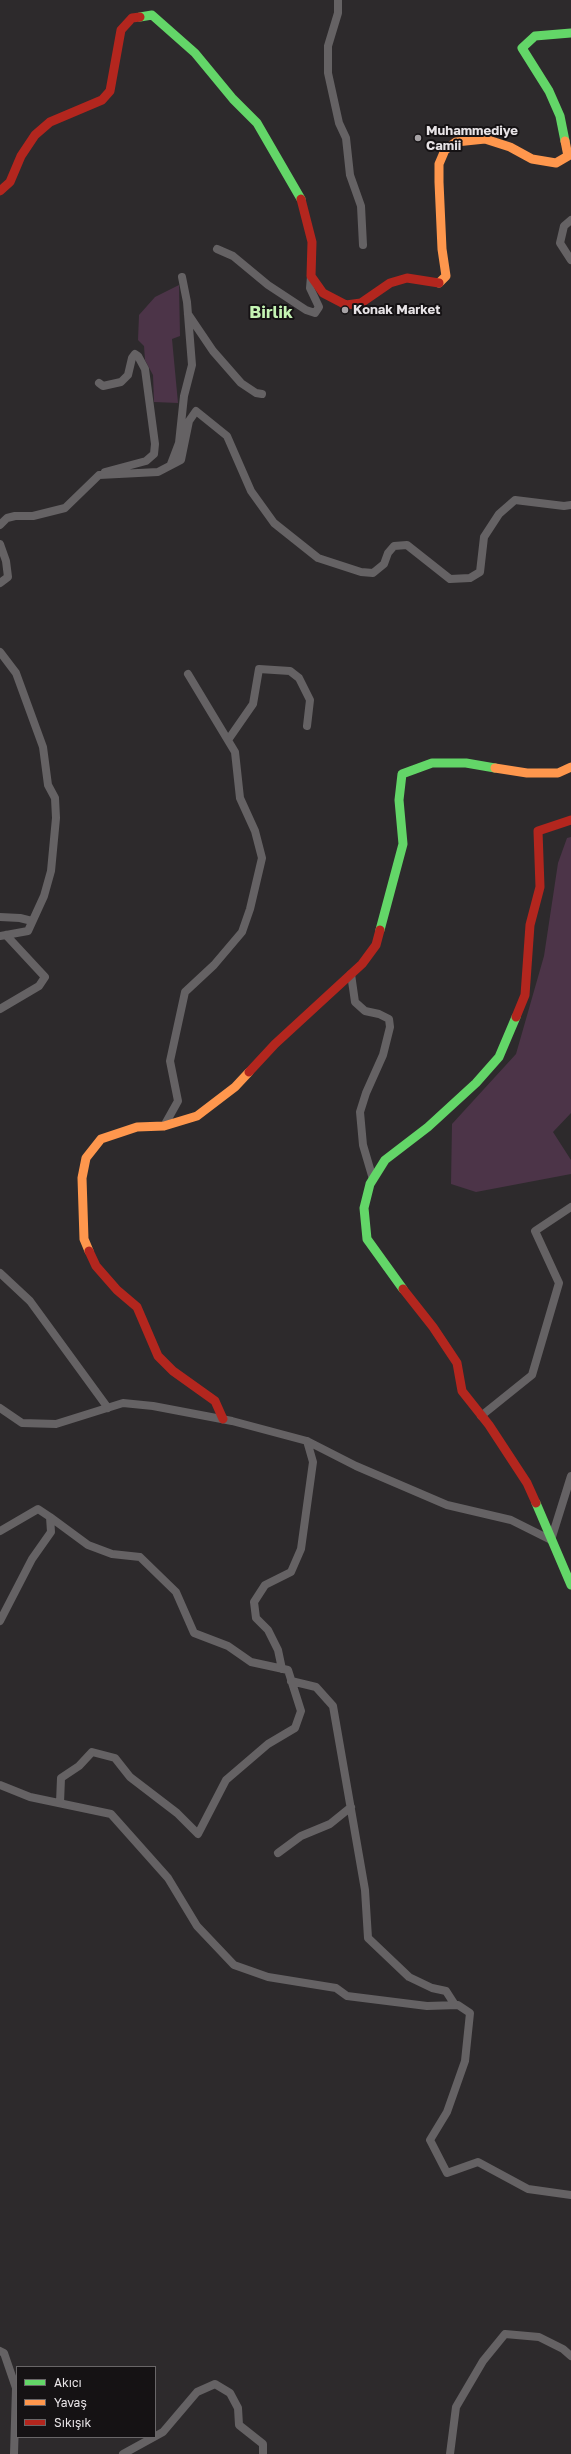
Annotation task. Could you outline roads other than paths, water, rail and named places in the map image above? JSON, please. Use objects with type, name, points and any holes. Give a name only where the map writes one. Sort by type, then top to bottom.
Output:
[{"type":"street","points":[[338,0],[338,13],[328,46],[328,73],[339,123],[346,138],[350,176],[361,206],[363,245]]},
{"type":"street","points":[[0,191],[10,182],[21,156],[35,135],[50,122],[102,100],[110,91],[121,30],[132,18],[152,15],[195,53],[233,99],[257,123],[302,201],[312,242],[310,288],[320,307],[315,313],[306,310],[268,285],[233,256],[217,249]]},
{"type":"street","points":[[311,276],[323,293],[346,306],[360,303],[390,283],[407,278],[438,284],[446,276],[442,249],[439,182],[439,164],[445,150],[456,142],[485,139],[510,147],[532,160],[556,162],[568,156],[560,116],[549,91],[522,48],[535,36],[571,33]]},
{"type":"street","points":[[571,220],[564,226],[560,242],[571,260]]},
{"type":"street","points":[[171,464],[179,443],[184,396],[192,365],[188,313],[182,277]]},
{"type":"street","points":[[188,313],[213,351],[242,383],[256,393],[262,394]]},
{"type":"street","points":[[0,525],[7,518],[15,516],[33,516],[65,508],[99,475],[119,467],[146,461],[154,454],[155,444],[145,369],[138,356],[135,354],[132,358],[128,375],[121,382],[102,386],[99,383]]},
{"type":"street","points":[[99,475],[158,472],[181,460],[189,421],[196,411],[227,436],[251,491],[274,523],[318,558],[361,572],[373,573],[384,564],[394,546],[407,545],[450,579],[470,578],[480,572],[484,537],[499,514],[515,500],[564,506],[571,505]]},
{"type":"street","points":[[0,544],[6,561],[8,577],[0,583]]},
{"type":"street","points":[[0,652],[16,673],[43,747],[48,785],[55,798],[56,818],[51,871],[44,896],[28,931],[3,936]]},
{"type":"street","points":[[228,740],[253,704],[259,669],[290,671],[299,678],[310,700],[307,726]]},
{"type":"street","points":[[164,1126],[178,1101],[170,1062],[185,992],[214,965],[242,932],[250,909],[262,858],[256,831],[240,798],[235,752],[188,674]]},
{"type":"street","points":[[223,1419],[215,1401],[174,1371],[158,1356],[137,1307],[117,1290],[96,1266],[84,1239],[82,1178],[86,1158],[101,1139],[137,1127],[164,1126],[197,1116],[235,1087],[275,1044],[362,964],[376,946],[382,915],[393,886],[403,844],[400,800],[402,774],[432,763],[466,763],[527,773],[558,773],[571,767]]},
{"type":"street","points":[[571,820],[538,831],[540,886],[530,925],[525,995],[499,1057],[476,1083],[428,1127],[385,1160],[373,1180],[364,1208],[367,1239],[390,1273],[433,1326],[457,1363],[462,1391],[527,1483],[571,1585]]},
{"type":"street","points":[[0,917],[20,918],[32,921]]},
{"type":"street","points":[[0,1009],[39,986],[45,977],[3,936]]},
{"type":"street","points":[[351,974],[355,1002],[365,1011],[379,1014],[389,1020],[390,1027],[382,1055],[366,1093],[360,1112],[363,1145],[373,1180]]},
{"type":"street","points":[[481,1416],[532,1375],[559,1283],[535,1231],[571,1207]]},
{"type":"street","points":[[0,1273],[30,1301],[108,1408]]},
{"type":"street","points":[[0,1408],[22,1423],[56,1424],[123,1404],[153,1406],[223,1419],[307,1441],[356,1466],[447,1505],[511,1520],[551,1540]]},
{"type":"street","points":[[282,1669],[275,1643],[268,1630],[256,1618],[254,1602],[265,1585],[291,1572],[301,1549],[313,1462],[307,1441]]},
{"type":"street","points":[[551,1540],[571,1476]]},
{"type":"street","points":[[0,1531],[38,1509],[88,1545],[112,1554],[140,1557],[176,1592],[194,1633],[228,1646],[251,1662],[288,1670],[301,1711],[295,1728],[268,1744],[226,1780],[198,1834],[177,1813],[130,1777],[115,1758],[92,1752],[79,1766],[61,1778],[60,1803]]},
{"type":"street","points":[[0,1621],[32,1558],[51,1532],[50,1517]]},
{"type":"street","points":[[291,1681],[316,1687],[333,1706],[365,1890],[368,1938],[409,1977],[432,1988],[446,1991],[455,2005]]},
{"type":"street","points":[[0,1785],[30,1797],[111,1814],[168,1878],[197,1926],[234,1965],[268,1978],[336,1988],[347,1996],[427,2006],[458,2005],[470,2013],[465,2061],[447,2112],[430,2140],[447,2173],[478,2162],[528,2189],[571,2195]]},
{"type":"street","points":[[278,1853],[300,1836],[330,1824],[351,1807]]},
{"type":"street","points":[[450,2454],[456,2407],[483,2361],[505,2334],[539,2337],[563,2349],[571,2356]]},
{"type":"street","points":[[0,2351],[4,2353],[16,2388],[14,2454]]},
{"type":"street","points":[[156,2436],[164,2432],[197,2392],[215,2384],[230,2394],[238,2408],[239,2425],[263,2444],[263,2454]]},
{"type":"street","points":[[124,2454],[153,2438]]},
{"type":"place","name":"Muhammediye Camii","points":[[418,138]]},
{"type":"place","name":"Konak Market","points":[[345,310]]},
{"type":"district","name":"Birlik","points":[[271,313]]}]
